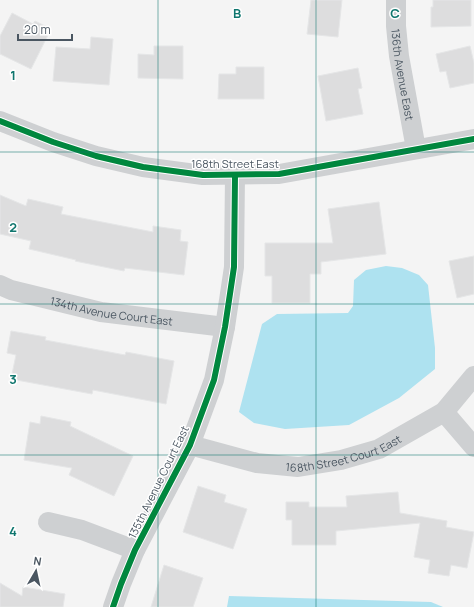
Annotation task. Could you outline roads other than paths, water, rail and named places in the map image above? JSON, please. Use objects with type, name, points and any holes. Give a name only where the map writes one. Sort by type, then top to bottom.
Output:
[{"type":"street","name":"136th Avenue East","points":[[396,0],[396,26],[399,56],[416,148]]},
{"type":"street","name":"168th Street East","points":[[0,121],[53,142],[89,154],[136,166],[203,175],[279,174],[416,148],[474,139]]},
{"type":"street","name":"135th Avenue Court East","points":[[113,607],[120,584],[135,550],[190,445],[214,380],[225,327],[234,267],[235,175]]},
{"type":"street","name":"134th Avenue Court East","points":[[0,285],[11,290],[101,312],[225,327]]},
{"type":"street","name":"168th Street Court East","points":[[190,445],[257,463],[298,467],[341,460],[379,449],[444,412],[474,376]]},
{"type":"street","points":[[444,412],[474,447]]},
{"type":"street","points":[[48,522],[82,530],[135,550]]},
{"type":"water","points":[[386,266],[402,268],[419,275],[428,285],[435,348],[435,369],[399,398],[349,425],[285,429],[254,423],[239,412],[262,324],[277,314],[348,313],[353,306],[354,280],[366,270]]},
{"type":"water","points":[[229,596],[431,602],[443,607],[227,607]]}]
